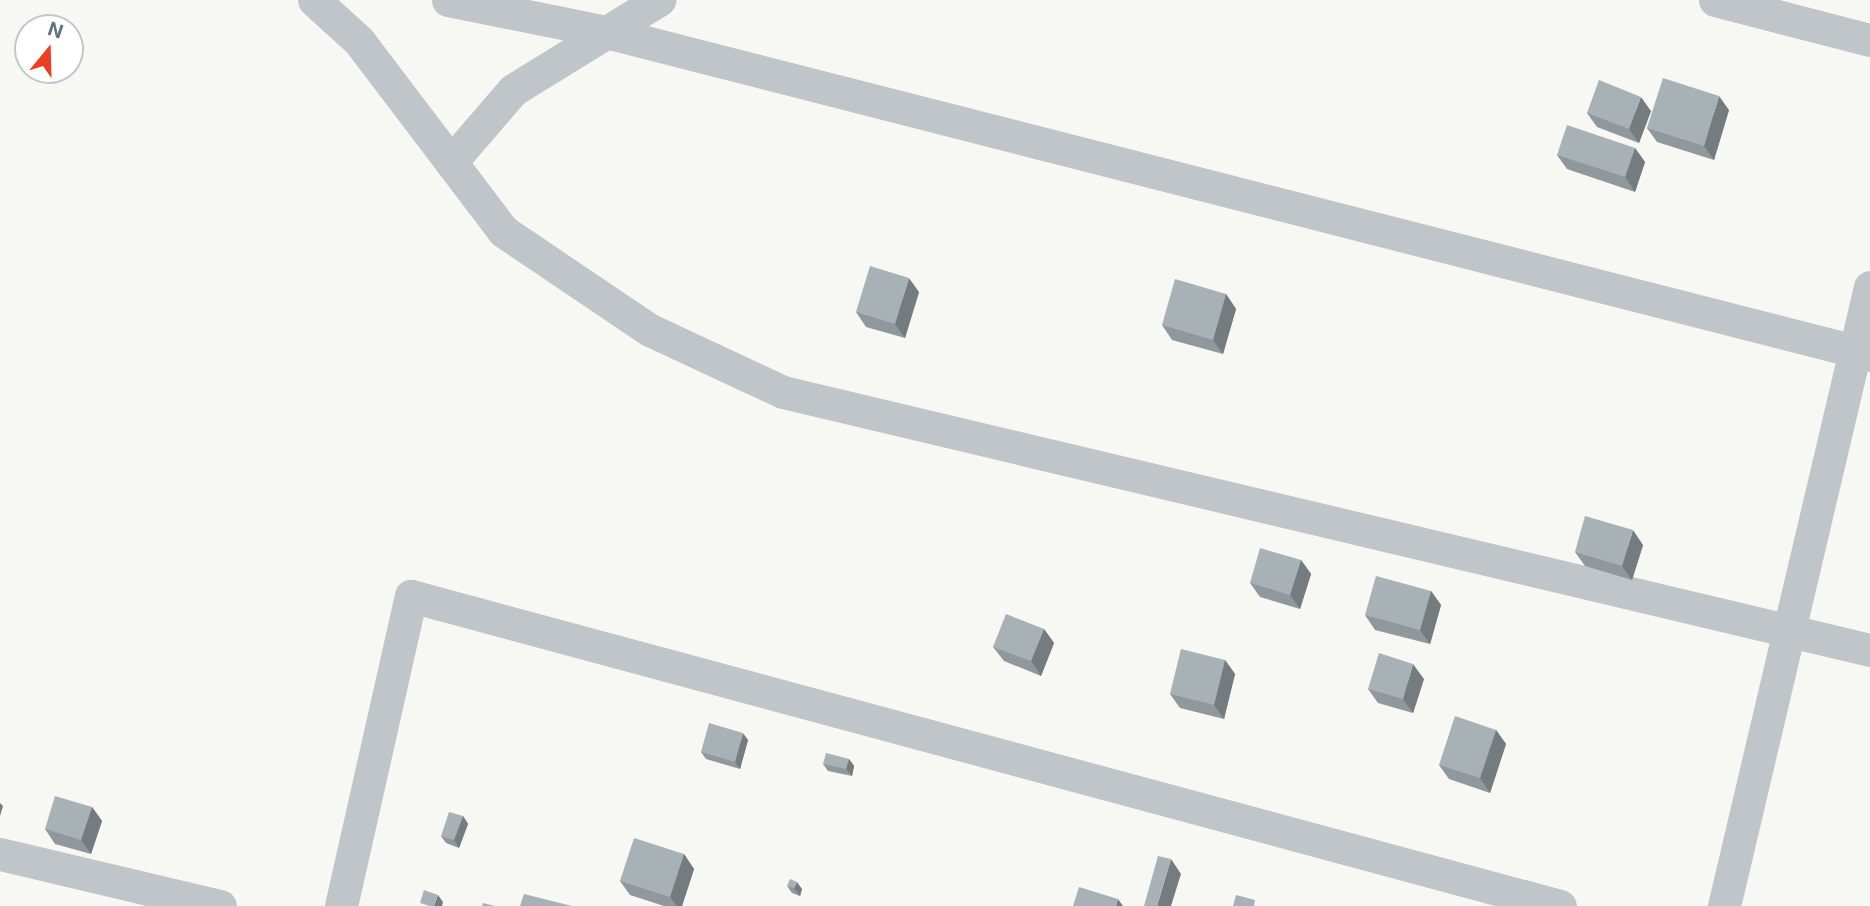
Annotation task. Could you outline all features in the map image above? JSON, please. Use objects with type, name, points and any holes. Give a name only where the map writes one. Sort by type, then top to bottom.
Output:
[{"type":"street","points":[[314,0],[359,41],[503,231],[650,330],[783,392],[1870,650]]},
{"type":"street","points":[[448,0],[606,32],[1862,354]]},
{"type":"street","points":[[451,162],[513,90],[659,0]]},
{"type":"street","points":[[1715,0],[1870,40]]},
{"type":"street","points":[[1724,906],[1789,631],[1862,354],[1870,288]]},
{"type":"street","points":[[341,906],[411,596],[1560,906]]},
{"type":"street","points":[[0,854],[220,906]]},
{"type":"building","points":[[1663,78],[1719,96],[1704,146],[1647,128]]},
{"type":"building","points":[[1599,80],[1641,97],[1629,129],[1587,113]]},
{"type":"building","points":[[1567,125],[1635,148],[1625,177],[1557,155]]},
{"type":"building","points":[[870,266],[909,278],[895,324],[856,312]]},
{"type":"building","points":[[1175,279],[1226,294],[1213,340],[1162,325]]},
{"type":"building","points":[[1585,516],[1633,530],[1622,566],[1575,552]]},
{"type":"building","points":[[1260,548],[1301,560],[1290,595],[1250,583]]},
{"type":"building","points":[[1376,576],[1431,591],[1420,630],[1365,615]]},
{"type":"building","points":[[1006,614],[1044,629],[1031,661],[993,647]]},
{"type":"building","points":[[1181,649],[1225,660],[1214,705],[1170,694]]},
{"type":"building","points":[[1379,653],[1413,664],[1403,699],[1368,689]]},
{"type":"building","points":[[1455,716],[1496,730],[1480,778],[1439,765]]},
{"type":"building","points":[[709,723],[743,733],[735,762],[701,752]]},
{"type":"building","points":[[826,753],[849,759],[846,769],[823,764]]},
{"type":"building","points":[[55,796],[92,807],[81,840],[45,829]]},
{"type":"building","points":[[449,812],[463,816],[454,840],[441,836]]},
{"type":"building","points":[[634,838],[684,854],[670,897],[620,881]]},
{"type":"building","points":[[1158,856],[1171,859],[1157,906],[1144,906]]},
{"type":"building","points":[[790,879],[797,882],[794,888],[787,886]]},
{"type":"building","points":[[1079,887],[1118,899],[1116,906],[1073,906]]},
{"type":"building","points":[[424,890],[438,895],[434,906],[420,903]]},
{"type":"building","points":[[524,894],[572,906],[520,906]]},
{"type":"building","points":[[1236,895],[1255,900],[1254,906],[1233,906]]}]
